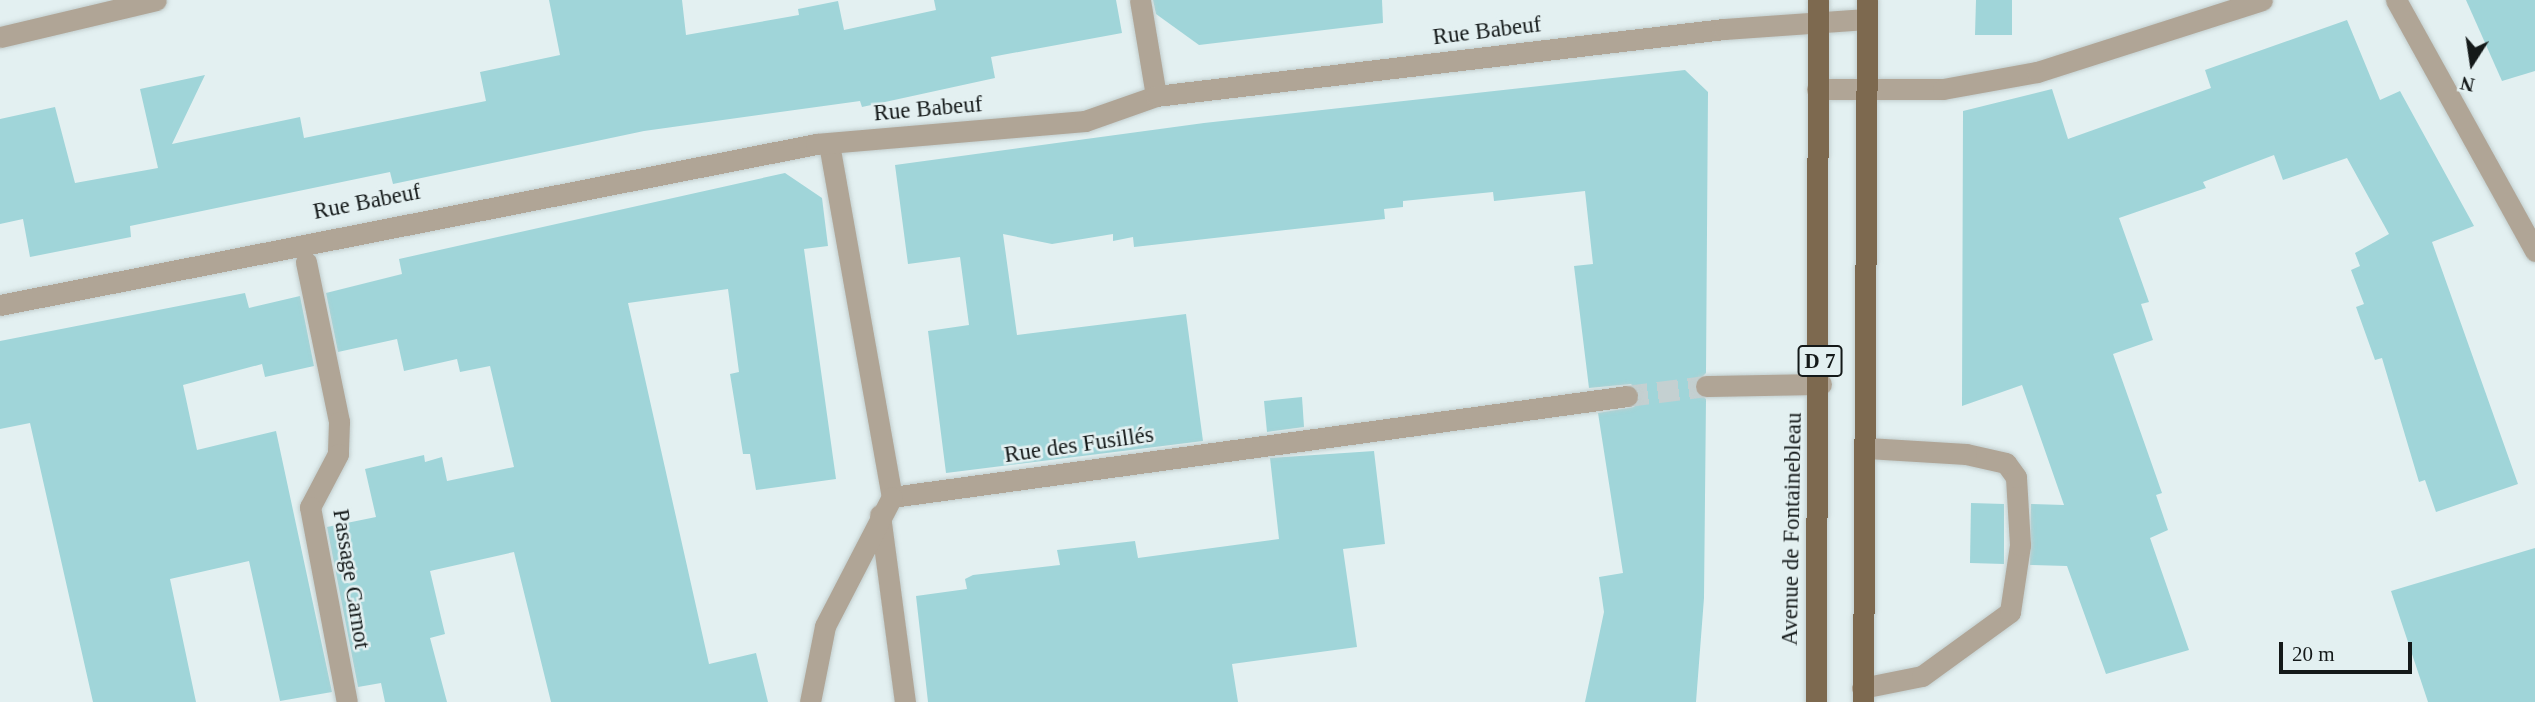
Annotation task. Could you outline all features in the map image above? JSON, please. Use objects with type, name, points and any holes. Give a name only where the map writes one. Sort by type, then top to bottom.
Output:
[{"type":"main road","name":"Avenue de Fontainebleau","points":[[1816,702],[1821,384],[1818,10]]},
{"type":"main road","name":"D 7","points":[[1862,695],[1867,449],[1867,10]]},
{"type":"street","points":[[0,37],[156,0]]},
{"type":"street","points":[[1140,0],[1156,96]]},
{"type":"street","points":[[1817,89],[1866,94],[1943,89],[2037,72],[2262,0]]},
{"type":"street","points":[[2396,0],[2535,251]]},
{"type":"street","name":"Rue Babeuf","points":[[0,305],[316,239],[829,144],[1086,121],[1156,96],[1818,10],[1867,10]]},
{"type":"street","points":[[810,702],[825,626],[892,496],[829,144]]},
{"type":"street","name":"Passage Carnot","points":[[306,262],[339,422],[338,454],[310,507],[346,702]]},
{"type":"street","points":[[1706,386],[1821,384]]},
{"type":"street","name":"Rue des Fusillés","points":[[892,496],[1627,396]]},
{"type":"street","points":[[1862,695],[1922,676],[2010,612],[2021,545],[2016,477],[2006,463],[1966,454],[1867,449]]},
{"type":"street","points":[[880,515],[905,702]]},
{"type":"building","points":[[549,0],[682,0],[686,35],[799,15],[798,9],[838,1],[844,30],[936,10],[934,0],[1116,0],[1122,33],[991,57],[995,78],[862,107],[860,101],[644,131],[393,184],[390,172],[130,226],[131,237],[30,257],[23,219],[0,224],[0,119],[55,107],[75,183],[158,168],[140,89],[205,75],[172,144],[300,117],[304,138],[486,101],[480,72],[560,55]]},
{"type":"building","points":[[1153,0],[1382,0],[1383,23],[1199,45],[1156,14]]},
{"type":"building","points":[[1976,0],[2012,0],[2012,35],[1975,35]]},
{"type":"building","points":[[2466,0],[2535,0],[2535,71],[2502,81]]},
{"type":"building","points":[[2347,20],[2380,100],[2400,91],[2474,226],[2432,242],[2518,484],[2436,512],[2425,480],[2419,482],[2382,358],[2375,360],[2356,307],[2364,304],[2351,270],[2360,266],[2355,253],[2389,234],[2347,158],[2283,180],[2274,155],[2203,182],[2206,188],[2119,218],[2149,302],[2141,304],[2153,340],[2113,354],[2162,493],[2156,495],[2168,530],[2150,538],[2189,650],[2106,674],[2067,566],[2030,565],[2031,504],[2064,505],[2022,385],[1962,406],[1963,111],[2052,89],[2068,139],[2211,88],[2205,70]]},
{"type":"building","points":[[1685,70],[1708,92],[1706,373],[1693,386],[1706,399],[1704,598],[1696,702],[1585,702],[1604,612],[1599,577],[1623,573],[1598,413],[1634,407],[1640,395],[1631,384],[1589,388],[1574,266],[1593,264],[1585,191],[1494,201],[1493,192],[1403,201],[1403,207],[1384,209],[1385,219],[1134,247],[1133,237],[1113,241],[1113,234],[1052,244],[1003,234],[1017,335],[1186,314],[1203,441],[946,473],[928,331],[969,325],[960,257],[908,264],[895,165],[1204,123]]},
{"type":"building","points":[[785,173],[822,198],[828,246],[804,249],[836,479],[756,490],[750,454],[743,454],[730,374],[739,372],[728,289],[628,303],[709,664],[756,653],[768,702],[551,702],[514,552],[430,571],[445,634],[430,638],[447,702],[385,702],[381,683],[358,687],[327,527],[376,517],[365,469],[424,455],[425,462],[442,457],[447,481],[514,467],[490,366],[460,372],[457,359],[404,371],[397,339],[338,352],[326,293],[402,274],[399,259]]},
{"type":"building","points":[[245,293],[249,308],[300,296],[314,366],[265,377],[262,364],[183,385],[197,450],[276,431],[332,692],[280,701],[249,561],[170,579],[196,702],[93,702],[30,423],[0,429],[0,341]]},
{"type":"building","points":[[1302,397],[1304,427],[1267,432],[1264,401]]},
{"type":"building","points":[[1374,451],[1385,544],[1343,549],[1357,647],[1232,664],[1238,702],[928,702],[916,596],[967,589],[965,579],[973,575],[1060,565],[1057,550],[1135,541],[1138,558],[1279,539],[1270,458]]},
{"type":"building","points":[[1971,503],[2004,504],[2004,564],[1970,563]]},
{"type":"building","points":[[2535,548],[2535,702],[2428,702],[2391,591]]},
{"type":"tunnel","points":[[1627,396],[1706,386]]}]
